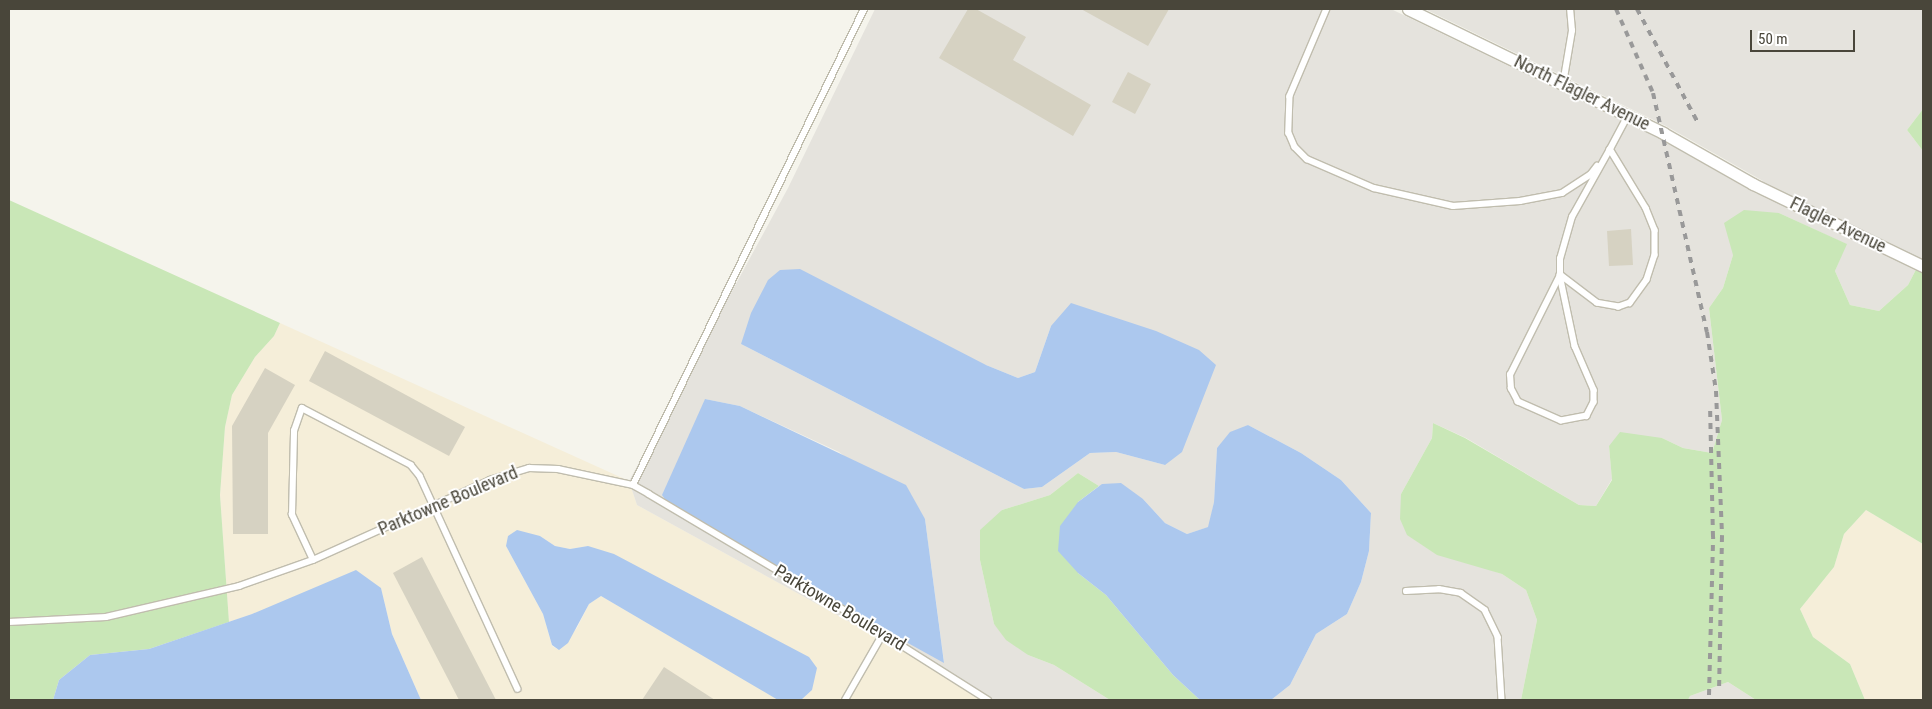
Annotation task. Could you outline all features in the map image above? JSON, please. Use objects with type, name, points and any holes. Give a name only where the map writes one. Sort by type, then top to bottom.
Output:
[{"type":"street","name":"North Flagler Avenue","points":[[1408,9],[1628,116],[1753,184]]},
{"type":"street","name":"Flagler Avenue","points":[[1753,184],[1923,266]]},
{"type":"lane","points":[[633,485],[864,9]]},
{"type":"lane","points":[[1327,9],[1290,96],[1289,133],[1296,147],[1307,159],[1374,188],[1453,206],[1520,201],[1562,193],[1591,174],[1610,149]]},
{"type":"lane","points":[[1563,84],[1572,40],[1570,9]]},
{"type":"lane","points":[[1560,275],[1510,375],[1512,389],[1518,402],[1561,421],[1587,416],[1594,402],[1594,390],[1575,346],[1560,275],[1560,259],[1572,217],[1628,116]]},
{"type":"lane","points":[[1560,275],[1597,303],[1618,307],[1630,303],[1647,280],[1655,255],[1656,230],[1646,208],[1610,149]]},
{"type":"lane","points":[[313,560],[292,515],[294,431],[302,408],[412,465],[435,505],[518,689]]},
{"type":"lane","name":"Parktowne Boulevard","points":[[9,622],[106,617],[239,586],[313,560],[490,480],[529,468],[558,469],[633,485],[883,634],[988,700]]},
{"type":"lane","points":[[1406,591],[1439,589],[1461,593],[1485,610],[1498,637],[1502,700]]},
{"type":"lane","points":[[845,700],[883,634]]},
{"type":"shaded area","points":[[875,9],[1391,9],[1660,139],[1757,194],[1763,181],[1666,126],[1425,9],[1923,9],[1923,109],[1907,130],[1923,151],[1923,256],[1908,285],[1879,311],[1850,305],[1835,271],[1846,244],[1779,213],[1733,255],[1723,288],[1709,308],[1722,420],[1712,453],[1683,448],[1662,438],[1609,446],[1612,479],[1596,506],[1579,505],[1466,438],[1433,423],[1432,438],[1401,494],[1473,564],[1502,574],[1526,590],[1537,620],[1521,700],[1271,700],[1290,685],[1316,634],[1347,614],[1361,582],[1369,551],[1371,513],[1341,480],[1301,453],[1248,425],[1217,448],[1214,502],[1209,527],[1187,534],[1165,523],[1143,499],[1099,486],[1078,473],[1050,495],[1002,510],[980,560],[994,624],[1028,655],[1054,665],[1110,700],[992,700],[637,505],[629,481],[788,188]],"holes":[[[1051,326],[1165,465],[1116,452],[1090,453],[1042,487],[1024,489],[741,344],[986,365],[1018,378],[1035,372]],[[705,399],[740,406],[839,452],[925,519],[944,662]]]},
{"type":"shaded area","points":[[280,323],[629,481],[637,505],[992,700],[801,700],[812,690],[588,546],[570,549],[555,546],[540,536],[506,546],[543,614],[552,646],[559,650],[577,628],[589,604],[601,596],[779,700],[421,700],[392,634],[381,588],[252,614],[229,622],[220,495],[225,427],[232,395],[255,357],[274,336]]},
{"type":"shaded area","points":[[1866,510],[1923,544],[1923,700],[1865,700],[1850,664],[1813,637],[1800,609],[1834,567],[1844,534]]},
{"type":"shaded area","points":[[1728,682],[1756,700],[1688,700],[1690,696]]},
{"type":"green space","points":[[1923,109],[1923,151],[1907,130]]},
{"type":"green space","points":[[9,200],[280,323],[274,336],[255,357],[232,395],[225,427],[220,495],[229,622],[149,649],[90,655],[59,680],[53,700],[9,700]]},
{"type":"green space","points":[[1744,210],[1779,213],[1847,244],[1835,271],[1850,305],[1879,311],[1908,285],[1923,256],[1923,544],[1866,510],[1844,534],[1834,567],[1800,609],[1813,637],[1850,664],[1865,700],[1756,700],[1728,682],[1690,696],[1688,700],[1521,700],[1537,620],[1526,590],[1502,574],[1437,555],[1407,535],[1400,519],[1401,494],[1432,438],[1433,423],[1465,438],[1579,505],[1596,506],[1612,480],[1609,446],[1620,432],[1662,438],[1683,448],[1712,453],[1722,420],[1709,308],[1723,288],[1733,255],[1724,223]]},
{"type":"green space","points":[[1078,473],[1099,486],[1078,502],[1078,573],[1106,595],[1173,675],[1200,700],[1110,700],[1054,665],[1028,655],[1006,640],[994,624],[980,560],[980,530],[1002,510],[1050,495]]},
{"type":"water","points":[[800,269],[986,365],[1018,378],[1035,372],[1051,326],[1071,303],[1156,331],[1199,350],[1216,365],[1182,452],[1165,465],[1116,452],[1090,453],[1042,487],[1024,489],[741,344],[751,313],[768,280],[780,270]]},
{"type":"water","points":[[705,399],[740,406],[906,485],[925,519],[944,663],[675,514],[662,495]]},
{"type":"water","points":[[1248,425],[1301,453],[1341,480],[1371,513],[1369,551],[1361,582],[1347,614],[1316,634],[1290,685],[1271,700],[1200,700],[1173,675],[1106,595],[1078,573],[1058,551],[1060,526],[1078,502],[1102,484],[1121,483],[1143,499],[1165,523],[1187,534],[1208,527],[1214,502],[1217,448],[1230,432]]},
{"type":"water","points":[[517,530],[540,536],[555,546],[570,549],[588,546],[614,554],[809,657],[817,668],[812,690],[801,700],[778,700],[601,596],[589,604],[568,643],[559,650],[552,645],[543,614],[506,546],[508,536]]},
{"type":"water","points":[[356,570],[381,588],[392,634],[421,700],[53,700],[59,680],[90,655],[149,649],[252,614]]},
{"type":"building","points":[[968,9],[976,9],[1026,37],[1013,60],[1091,105],[1073,136],[939,58]]},
{"type":"building","points":[[1081,9],[1169,9],[1148,46]]},
{"type":"building","points":[[1128,72],[1151,84],[1135,114],[1112,102]]},
{"type":"building","points":[[1631,229],[1633,265],[1609,266],[1607,231]]},
{"type":"building","points":[[325,351],[465,427],[449,456],[309,381]]},
{"type":"building","points":[[265,368],[295,385],[268,433],[268,534],[233,534],[232,426]]},
{"type":"building","points":[[422,557],[496,700],[459,700],[393,573]]},
{"type":"building","points":[[664,667],[715,700],[642,700]]},
{"type":"railway","points":[[1616,9],[1653,93],[1707,332],[1716,391],[1722,536],[1719,691]]},
{"type":"railway","points":[[1637,9],[1698,123]]},
{"type":"railway","points":[[1709,695],[1713,537],[1710,408]]}]
